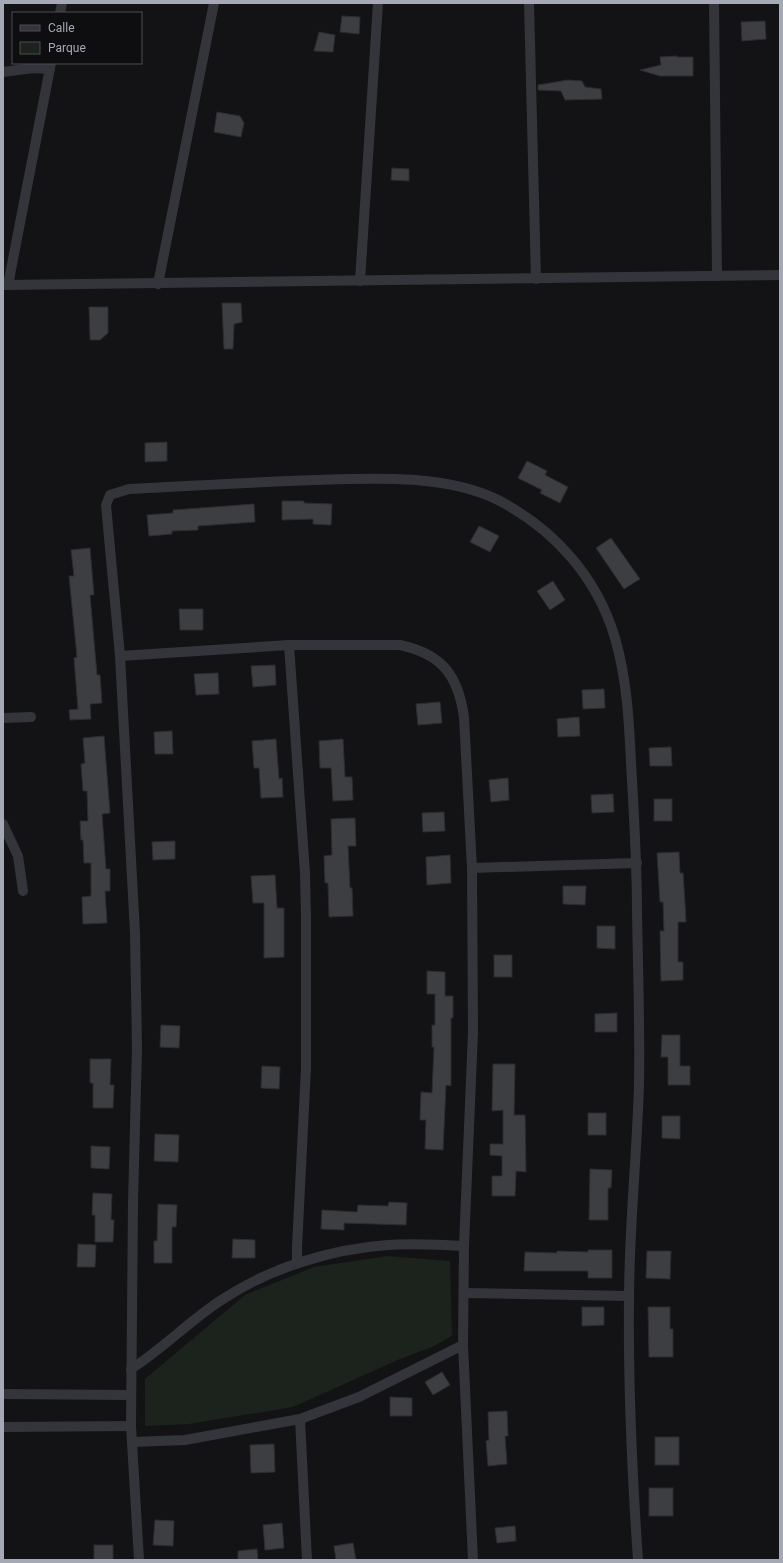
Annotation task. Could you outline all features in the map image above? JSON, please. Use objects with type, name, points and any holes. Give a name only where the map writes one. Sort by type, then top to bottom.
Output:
[{"type":"street","points":[[158,284],[214,3]]},
{"type":"street","points":[[360,281],[378,3]]},
{"type":"street","points":[[529,3],[536,279]]},
{"type":"street","points":[[714,3],[717,276]]},
{"type":"street","points":[[3,72],[50,66],[5,285],[780,275]]},
{"type":"street","points":[[139,1560],[131,1426],[136,996],[128,790],[120,656],[106,514],[110,495],[119,491],[281,481],[401,479],[465,488],[494,498],[519,512],[556,540],[573,558],[592,585],[607,616],[623,671],[627,708],[637,863],[639,1084],[628,1296],[631,1457],[638,1560]]},
{"type":"street","points":[[289,645],[306,915],[306,1068],[296,1247],[297,1264]]},
{"type":"street","points":[[120,656],[289,645],[400,645],[417,648],[441,662],[448,670],[456,685],[462,701],[464,717],[472,868],[473,1032],[464,1246],[463,1345],[474,1560]]},
{"type":"street","points":[[3,718],[31,716]]},
{"type":"street","points":[[3,824],[18,856],[23,891]]},
{"type":"street","points":[[472,868],[637,863]]},
{"type":"street","points":[[131,1369],[223,1298],[260,1278],[297,1264],[374,1246],[398,1244],[464,1246]]},
{"type":"street","points":[[464,1293],[628,1296]]},
{"type":"street","points":[[132,1442],[185,1440],[300,1420],[359,1397],[463,1345]]},
{"type":"street","points":[[3,1394],[131,1395]]},
{"type":"street","points":[[300,1420],[307,1560]]},
{"type":"street","points":[[3,1427],[131,1426]]},
{"type":"green space","points":[[388,1256],[450,1261],[452,1336],[432,1347],[400,1359],[293,1407],[189,1424],[145,1426],[145,1379],[245,1295],[314,1267]]},
{"type":"building","points":[[342,16],[360,17],[359,34],[340,32]]},
{"type":"building","points":[[765,21],[766,39],[742,41],[741,22]]},
{"type":"building","points":[[319,32],[335,35],[333,52],[314,51]]},
{"type":"building","points":[[660,57],[693,57],[693,76],[660,76],[640,70],[661,65]]},
{"type":"building","points":[[568,80],[582,81],[585,87],[601,89],[602,99],[565,100],[561,91],[538,90],[538,85]]},
{"type":"building","points":[[217,112],[240,116],[244,123],[241,137],[214,132]]},
{"type":"building","points":[[392,168],[409,169],[409,181],[391,180]]},
{"type":"building","points":[[222,303],[241,303],[242,322],[234,324],[233,349],[224,349]]},
{"type":"building","points":[[89,307],[108,307],[108,333],[100,340],[90,340]]},
{"type":"building","points":[[167,442],[167,461],[145,462],[145,443]]},
{"type":"building","points":[[527,461],[547,471],[545,475],[568,487],[560,503],[540,493],[542,490],[518,478]]},
{"type":"building","points":[[282,501],[304,501],[304,503],[332,504],[331,525],[313,524],[313,519],[282,520]]},
{"type":"building","points":[[254,504],[255,522],[198,526],[198,530],[172,531],[172,534],[149,536],[147,515],[173,513],[173,510]]},
{"type":"building","points":[[479,526],[499,536],[490,552],[470,542]]},
{"type":"building","points":[[611,538],[640,579],[624,589],[596,548]]},
{"type":"building","points":[[90,548],[94,595],[90,595],[97,675],[100,675],[102,703],[90,704],[91,719],[70,720],[69,710],[78,709],[74,658],[77,657],[69,576],[74,576],[71,550]]},
{"type":"building","points":[[553,581],[565,600],[550,610],[537,591]]},
{"type":"building","points":[[179,609],[203,609],[203,630],[180,630]]},
{"type":"building","points":[[275,665],[276,685],[253,687],[251,666]]},
{"type":"building","points":[[218,673],[219,694],[196,695],[194,674]]},
{"type":"building","points":[[604,689],[605,708],[583,709],[582,690]]},
{"type":"building","points":[[440,702],[442,723],[418,725],[416,704]]},
{"type":"building","points":[[579,717],[580,736],[558,737],[557,719]]},
{"type":"building","points":[[172,731],[173,754],[155,754],[154,732]]},
{"type":"building","points":[[104,736],[110,813],[102,814],[106,869],[110,869],[110,891],[105,891],[107,923],[83,924],[82,897],[91,896],[91,863],[84,863],[83,840],[81,840],[80,821],[88,821],[87,791],[83,791],[81,764],[85,763],[83,738]]},
{"type":"building","points":[[276,739],[279,779],[282,778],[283,797],[261,798],[259,768],[254,768],[252,741]]},
{"type":"building","points":[[343,739],[345,777],[352,777],[353,800],[333,801],[331,768],[320,768],[319,741]]},
{"type":"building","points":[[671,747],[672,766],[650,766],[649,748]]},
{"type":"building","points":[[508,778],[509,800],[491,802],[489,780]]},
{"type":"building","points":[[613,794],[614,812],[592,813],[591,795]]},
{"type":"building","points":[[654,799],[672,799],[672,821],[654,821]]},
{"type":"building","points":[[444,812],[445,831],[423,832],[422,813]]},
{"type":"building","points":[[355,818],[356,846],[348,846],[353,916],[329,917],[328,883],[325,883],[324,856],[332,855],[331,819]]},
{"type":"building","points":[[175,841],[175,859],[153,860],[152,842]]},
{"type":"building","points":[[679,852],[680,873],[683,873],[686,922],[678,922],[678,962],[683,962],[683,980],[661,981],[660,931],[664,931],[663,902],[660,902],[657,853]]},
{"type":"building","points":[[450,855],[451,883],[427,885],[426,857]]},
{"type":"building","points":[[275,875],[277,908],[284,908],[284,957],[264,958],[264,903],[253,903],[251,876]]},
{"type":"building","points":[[563,886],[586,886],[585,905],[563,904]]},
{"type":"building","points":[[597,926],[615,926],[615,949],[597,948]]},
{"type":"building","points":[[494,955],[512,955],[512,977],[494,977]]},
{"type":"building","points":[[427,971],[445,972],[445,996],[453,996],[453,1018],[451,1018],[451,1086],[446,1085],[443,1150],[425,1149],[426,1120],[420,1120],[421,1092],[432,1093],[434,1047],[432,1047],[432,1025],[435,1025],[435,994],[427,994]]},
{"type":"building","points":[[617,1013],[617,1032],[595,1032],[595,1014]]},
{"type":"building","points":[[161,1025],[180,1026],[179,1048],[160,1047]]},
{"type":"building","points":[[662,1035],[680,1035],[680,1066],[690,1066],[690,1085],[668,1085],[668,1057],[661,1057]]},
{"type":"building","points":[[90,1059],[111,1059],[110,1085],[114,1085],[113,1108],[93,1108],[93,1083],[90,1083]]},
{"type":"building","points":[[493,1064],[515,1064],[514,1115],[525,1115],[526,1172],[516,1171],[515,1196],[492,1196],[492,1176],[502,1176],[502,1156],[490,1155],[490,1144],[503,1144],[503,1110],[492,1111]]},
{"type":"building","points":[[262,1066],[280,1067],[279,1089],[261,1088]]},
{"type":"building","points":[[588,1113],[606,1113],[606,1135],[588,1135]]},
{"type":"building","points":[[662,1116],[680,1116],[680,1139],[662,1138]]},
{"type":"building","points":[[155,1134],[179,1135],[178,1162],[154,1161]]},
{"type":"building","points":[[91,1146],[110,1147],[109,1169],[91,1168]]},
{"type":"building","points":[[590,1169],[612,1170],[611,1188],[608,1188],[608,1220],[589,1220]]},
{"type":"building","points":[[93,1193],[112,1194],[111,1220],[114,1220],[113,1242],[95,1242],[95,1215],[92,1215]]},
{"type":"building","points":[[389,1202],[407,1203],[406,1225],[344,1223],[344,1230],[321,1229],[322,1210],[357,1212],[358,1205],[388,1206]]},
{"type":"building","points":[[158,1204],[177,1205],[176,1227],[172,1227],[172,1263],[154,1263],[154,1241],[157,1241]]},
{"type":"building","points":[[233,1239],[255,1240],[255,1258],[232,1258]]},
{"type":"building","points":[[78,1244],[96,1245],[95,1267],[77,1267]]},
{"type":"building","points":[[588,1250],[612,1250],[612,1278],[588,1278],[588,1271],[524,1271],[525,1252],[557,1253],[557,1251],[588,1252]]},
{"type":"building","points":[[647,1251],[671,1251],[670,1279],[646,1278]]},
{"type":"building","points":[[582,1307],[604,1307],[604,1325],[582,1326]]},
{"type":"building","points":[[648,1307],[670,1307],[670,1329],[673,1329],[673,1357],[649,1357]]},
{"type":"building","points":[[442,1372],[450,1385],[433,1395],[425,1382]]},
{"type":"building","points":[[390,1397],[412,1398],[412,1416],[390,1416]]},
{"type":"building","points":[[507,1411],[508,1436],[505,1436],[507,1464],[488,1466],[486,1441],[489,1440],[488,1412]]},
{"type":"building","points":[[655,1437],[679,1437],[679,1465],[655,1465]]},
{"type":"building","points":[[274,1444],[275,1472],[251,1473],[250,1445]]},
{"type":"building","points":[[649,1488],[673,1488],[673,1516],[649,1516]]},
{"type":"building","points":[[155,1520],[174,1521],[173,1546],[153,1545]]},
{"type":"building","points":[[282,1523],[284,1548],[265,1550],[263,1525]]},
{"type":"building","points":[[515,1526],[516,1541],[497,1543],[495,1528]]},
{"type":"building","points":[[353,1543],[356,1560],[336,1560],[334,1546]]},
{"type":"building","points":[[94,1545],[113,1545],[113,1560],[94,1560]]},
{"type":"building","points":[[257,1549],[258,1560],[238,1560],[238,1551]]}]
